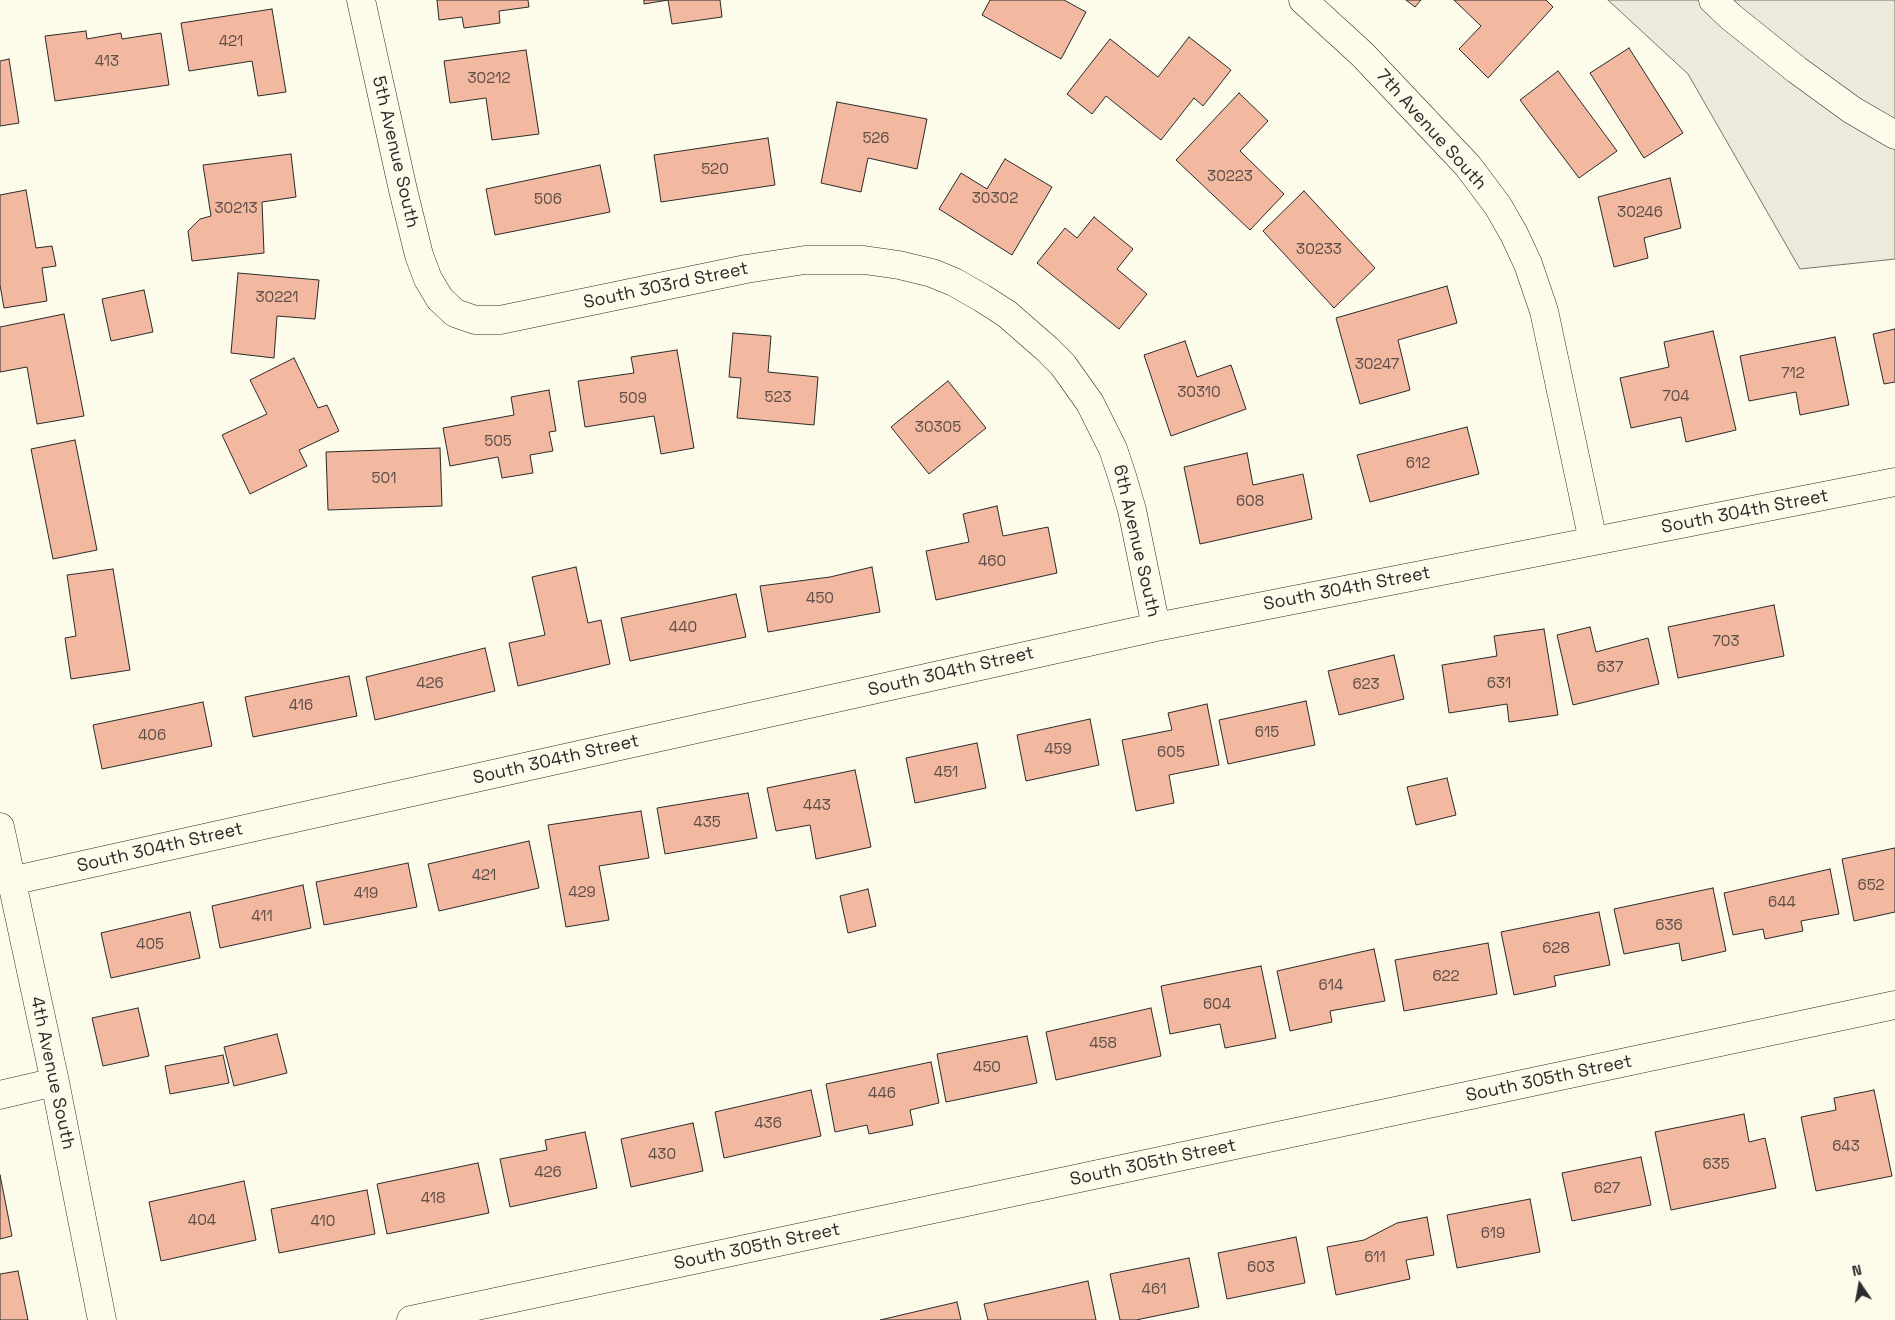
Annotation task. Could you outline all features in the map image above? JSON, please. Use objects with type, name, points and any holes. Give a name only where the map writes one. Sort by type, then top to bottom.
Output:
[{"type":"street","name":"5th Avenue South","points":[[361,0],[410,223],[428,279],[440,299]]},
{"type":"street","name":"7th Avenue South","points":[[1303,0],[1363,55],[1468,166],[1498,206],[1514,234],[1528,264],[1544,311],[1593,541]]},
{"type":"street","points":[[1713,0],[1731,17],[1797,70],[1852,110],[1895,135]]},
{"type":"street","name":"South 303rd Street","points":[[440,299],[455,313],[475,320],[500,320],[746,269],[805,260],[864,260],[899,265]]},
{"type":"street","name":"6th Avenue South","points":[[899,265],[932,273],[954,282],[1007,314],[1047,349],[1078,385],[1100,422],[1113,449],[1122,476],[1132,510],[1156,626]]},
{"type":"street","name":"South 304th Street","points":[[11,881],[1156,626],[1895,482]]},
{"type":"street","name":"4th Avenue South","points":[[0,827],[55,1082],[102,1320]]},
{"type":"street","name":"South 305th Street","points":[[411,1320],[1895,1005]]},
{"type":"street","points":[[0,1095],[55,1082]]},
{"type":"shaded area","points":[[1608,0],[1895,0],[1895,259],[1800,269],[1688,74]]},
{"type":"building","points":[[437,0],[528,0],[529,7],[499,11],[500,23],[464,28],[462,17],[439,20]]},
{"type":"building","points":[[644,0],[668,0],[644,4]]},
{"type":"building","points":[[668,0],[720,0],[722,17],[672,24]]},
{"type":"building","points":[[990,0],[1064,0],[1086,12],[1061,59],[982,15]]},
{"type":"building","points":[[1406,0],[1421,0],[1415,7]]},
{"type":"building","points":[[1454,0],[1546,0],[1553,7],[1488,78],[1459,49],[1481,26]]},
{"type":"building","points":[[272,9],[286,92],[258,96],[252,61],[189,71],[181,23]]},
{"type":"building","points":[[86,31],[87,39],[121,33],[122,39],[161,33],[169,85],[55,101],[45,36]]},
{"type":"building","points":[[1189,37],[1231,70],[1203,106],[1194,98],[1161,140],[1106,96],[1092,114],[1067,94],[1110,39],[1158,77]]},
{"type":"building","points":[[1629,48],[1683,133],[1644,158],[1590,73]]},
{"type":"building","points":[[526,50],[539,134],[492,140],[486,98],[450,103],[444,61]]},
{"type":"building","points":[[9,59],[19,123],[0,126],[0,61]]},
{"type":"building","points":[[1558,71],[1617,151],[1579,178],[1520,100]]},
{"type":"building","points":[[1239,93],[1268,121],[1240,151],[1284,194],[1250,230],[1176,160]]},
{"type":"building","points":[[837,102],[927,119],[917,169],[868,158],[861,192],[821,183]]},
{"type":"building","points":[[768,138],[775,185],[661,202],[654,155]]},
{"type":"building","points":[[291,154],[296,197],[262,202],[264,253],[192,261],[188,231],[200,219],[211,216],[203,165]]},
{"type":"building","points":[[1005,159],[1052,187],[1012,255],[939,209],[961,173],[987,189]]},
{"type":"building","points":[[600,165],[610,212],[495,235],[486,189]]},
{"type":"building","points":[[1670,178],[1681,228],[1644,238],[1648,258],[1614,267],[1598,197]]},
{"type":"building","points":[[26,190],[36,248],[52,246],[56,266],[42,268],[47,301],[4,308],[0,285],[0,195]]},
{"type":"building","points":[[1304,191],[1375,268],[1334,308],[1263,231]]},
{"type":"building","points":[[1094,217],[1133,249],[1117,269],[1147,294],[1119,329],[1037,263],[1065,228],[1077,238]]},
{"type":"building","points":[[238,273],[319,280],[315,319],[277,316],[274,358],[231,353]]},
{"type":"building","points":[[1447,286],[1457,323],[1398,340],[1410,390],[1360,404],[1336,318]]},
{"type":"building","points":[[144,290],[153,332],[111,341],[102,299]]},
{"type":"building","points":[[64,314],[84,416],[37,424],[27,367],[0,372],[0,327]]},
{"type":"building","points":[[1895,329],[1895,382],[1884,384],[1873,334]]},
{"type":"building","points":[[1713,331],[1736,430],[1686,442],[1681,417],[1631,428],[1620,378],[1669,367],[1664,342]]},
{"type":"building","points":[[733,333],[771,336],[768,372],[818,377],[814,425],[737,418],[741,378],[729,377]]},
{"type":"building","points":[[1835,337],[1849,405],[1800,415],[1796,392],[1749,401],[1740,356]]},
{"type":"building","points":[[1185,341],[1197,377],[1231,365],[1246,409],[1171,436],[1144,355]]},
{"type":"building","points":[[677,350],[694,448],[661,454],[654,416],[585,427],[578,381],[634,373],[631,357]]},
{"type":"building","points":[[294,358],[318,408],[327,405],[339,431],[299,450],[307,466],[250,494],[222,435],[267,414],[250,380]]},
{"type":"building","points":[[948,381],[986,428],[929,474],[891,427]]},
{"type":"building","points":[[549,390],[556,431],[549,432],[553,451],[530,455],[533,473],[502,478],[498,457],[450,466],[443,428],[514,415],[511,397]]},
{"type":"building","points":[[1467,427],[1479,474],[1370,502],[1357,455]]},
{"type":"building","points":[[75,440],[97,550],[53,559],[31,449]]},
{"type":"building","points":[[440,448],[442,506],[328,510],[326,452]]},
{"type":"building","points":[[1247,453],[1253,485],[1303,474],[1312,519],[1200,544],[1184,467]]},
{"type":"building","points":[[997,506],[1003,536],[1048,527],[1057,573],[936,600],[926,551],[969,542],[963,514]]},
{"type":"building","points":[[576,567],[588,623],[601,620],[610,664],[518,686],[509,643],[545,635],[532,577]]},
{"type":"building","points":[[872,567],[880,612],[768,632],[760,586],[830,577]]},
{"type":"building","points":[[113,569],[130,670],[71,679],[65,638],[76,636],[67,575]]},
{"type":"building","points":[[736,594],[746,637],[630,661],[621,618]]},
{"type":"building","points":[[1774,605],[1784,656],[1678,678],[1668,627]]},
{"type":"building","points":[[1590,627],[1596,652],[1648,638],[1659,684],[1573,705],[1557,635]]},
{"type":"building","points":[[1544,629],[1558,715],[1509,722],[1507,704],[1449,713],[1442,665],[1497,656],[1494,636]]},
{"type":"building","points":[[485,648],[495,691],[375,720],[366,677]]},
{"type":"building","points":[[1394,655],[1404,699],[1339,715],[1328,671]]},
{"type":"building","points":[[349,676],[357,716],[253,737],[245,697]]},
{"type":"building","points":[[1306,701],[1315,745],[1228,764],[1219,720]]},
{"type":"building","points":[[203,702],[212,746],[102,769],[93,725]]},
{"type":"building","points":[[1207,704],[1219,765],[1169,775],[1174,803],[1136,811],[1122,740],[1172,730],[1168,713]]},
{"type":"building","points":[[1090,719],[1099,765],[1026,781],[1017,735]]},
{"type":"building","points":[[977,743],[986,788],[915,803],[906,758]]},
{"type":"building","points":[[855,770],[871,847],[816,859],[810,825],[776,831],[767,788]]},
{"type":"building","points":[[1447,778],[1456,815],[1416,825],[1407,787]]},
{"type":"building","points":[[748,793],[757,838],[665,854],[657,808]]},
{"type":"building","points":[[641,811],[649,858],[599,866],[609,920],[566,927],[548,825]]},
{"type":"building","points":[[529,841],[539,888],[439,911],[428,864]]},
{"type":"building","points":[[1895,848],[1895,912],[1854,921],[1842,859]]},
{"type":"building","points":[[408,863],[417,907],[324,925],[316,882]]},
{"type":"building","points":[[1830,869],[1839,914],[1801,921],[1803,931],[1765,939],[1763,929],[1733,935],[1724,893]]},
{"type":"building","points":[[303,885],[311,928],[220,948],[212,906]]},
{"type":"building","points":[[1713,888],[1726,951],[1682,961],[1679,943],[1624,954],[1614,909]]},
{"type":"building","points":[[868,889],[876,926],[848,933],[840,896]]},
{"type":"building","points":[[190,912],[200,958],[111,978],[101,933]]},
{"type":"building","points":[[1599,912],[1610,965],[1554,976],[1556,986],[1514,995],[1501,932]]},
{"type":"building","points":[[1488,943],[1497,994],[1404,1011],[1395,960]]},
{"type":"building","points":[[1374,949],[1385,1001],[1330,1011],[1332,1022],[1290,1031],[1277,971]]},
{"type":"building","points":[[1261,966],[1276,1038],[1225,1048],[1220,1024],[1170,1034],[1161,986]]},
{"type":"building","points":[[138,1008],[149,1056],[103,1066],[92,1018]]},
{"type":"building","points":[[1151,1008],[1161,1056],[1056,1080],[1046,1032]]},
{"type":"building","points":[[277,1034],[287,1073],[234,1086],[224,1047]]},
{"type":"building","points":[[1027,1036],[1037,1083],[946,1102],[937,1054]]},
{"type":"building","points":[[223,1055],[229,1083],[170,1094],[165,1066]]},
{"type":"building","points":[[931,1062],[939,1103],[910,1110],[913,1125],[869,1134],[867,1125],[835,1132],[826,1084]]},
{"type":"building","points":[[811,1090],[821,1136],[724,1158],[715,1112]]},
{"type":"building","points":[[1874,1090],[1892,1176],[1816,1191],[1801,1117],[1836,1110],[1834,1098]]},
{"type":"building","points":[[1744,1114],[1749,1142],[1765,1138],[1776,1188],[1671,1210],[1655,1132]]},
{"type":"building","points":[[693,1123],[703,1171],[631,1187],[621,1139]]},
{"type":"building","points":[[585,1132],[597,1188],[510,1207],[500,1159],[547,1150],[545,1140]]},
{"type":"building","points":[[1641,1157],[1651,1205],[1572,1221],[1562,1173]]},
{"type":"building","points":[[478,1163],[489,1213],[387,1234],[377,1184]]},
{"type":"building","points":[[0,1175],[12,1236],[0,1239]]},
{"type":"building","points":[[244,1181],[256,1240],[161,1261],[149,1202]]},
{"type":"building","points":[[367,1190],[375,1234],[279,1253],[271,1209]]},
{"type":"building","points":[[1530,1199],[1540,1252],[1457,1268],[1447,1215]]},
{"type":"building","points":[[1427,1217],[1434,1255],[1406,1260],[1410,1279],[1336,1295],[1327,1247],[1364,1240],[1397,1223]]},
{"type":"building","points":[[1296,1237],[1305,1283],[1227,1299],[1218,1253]]},
{"type":"building","points":[[1189,1258],[1199,1307],[1136,1320],[1120,1320],[1110,1274]]},
{"type":"building","points":[[18,1271],[28,1320],[0,1320],[0,1274]]},
{"type":"building","points":[[1088,1281],[1096,1320],[988,1320],[984,1304]]},
{"type":"building","points":[[957,1302],[961,1320],[880,1320]]}]
